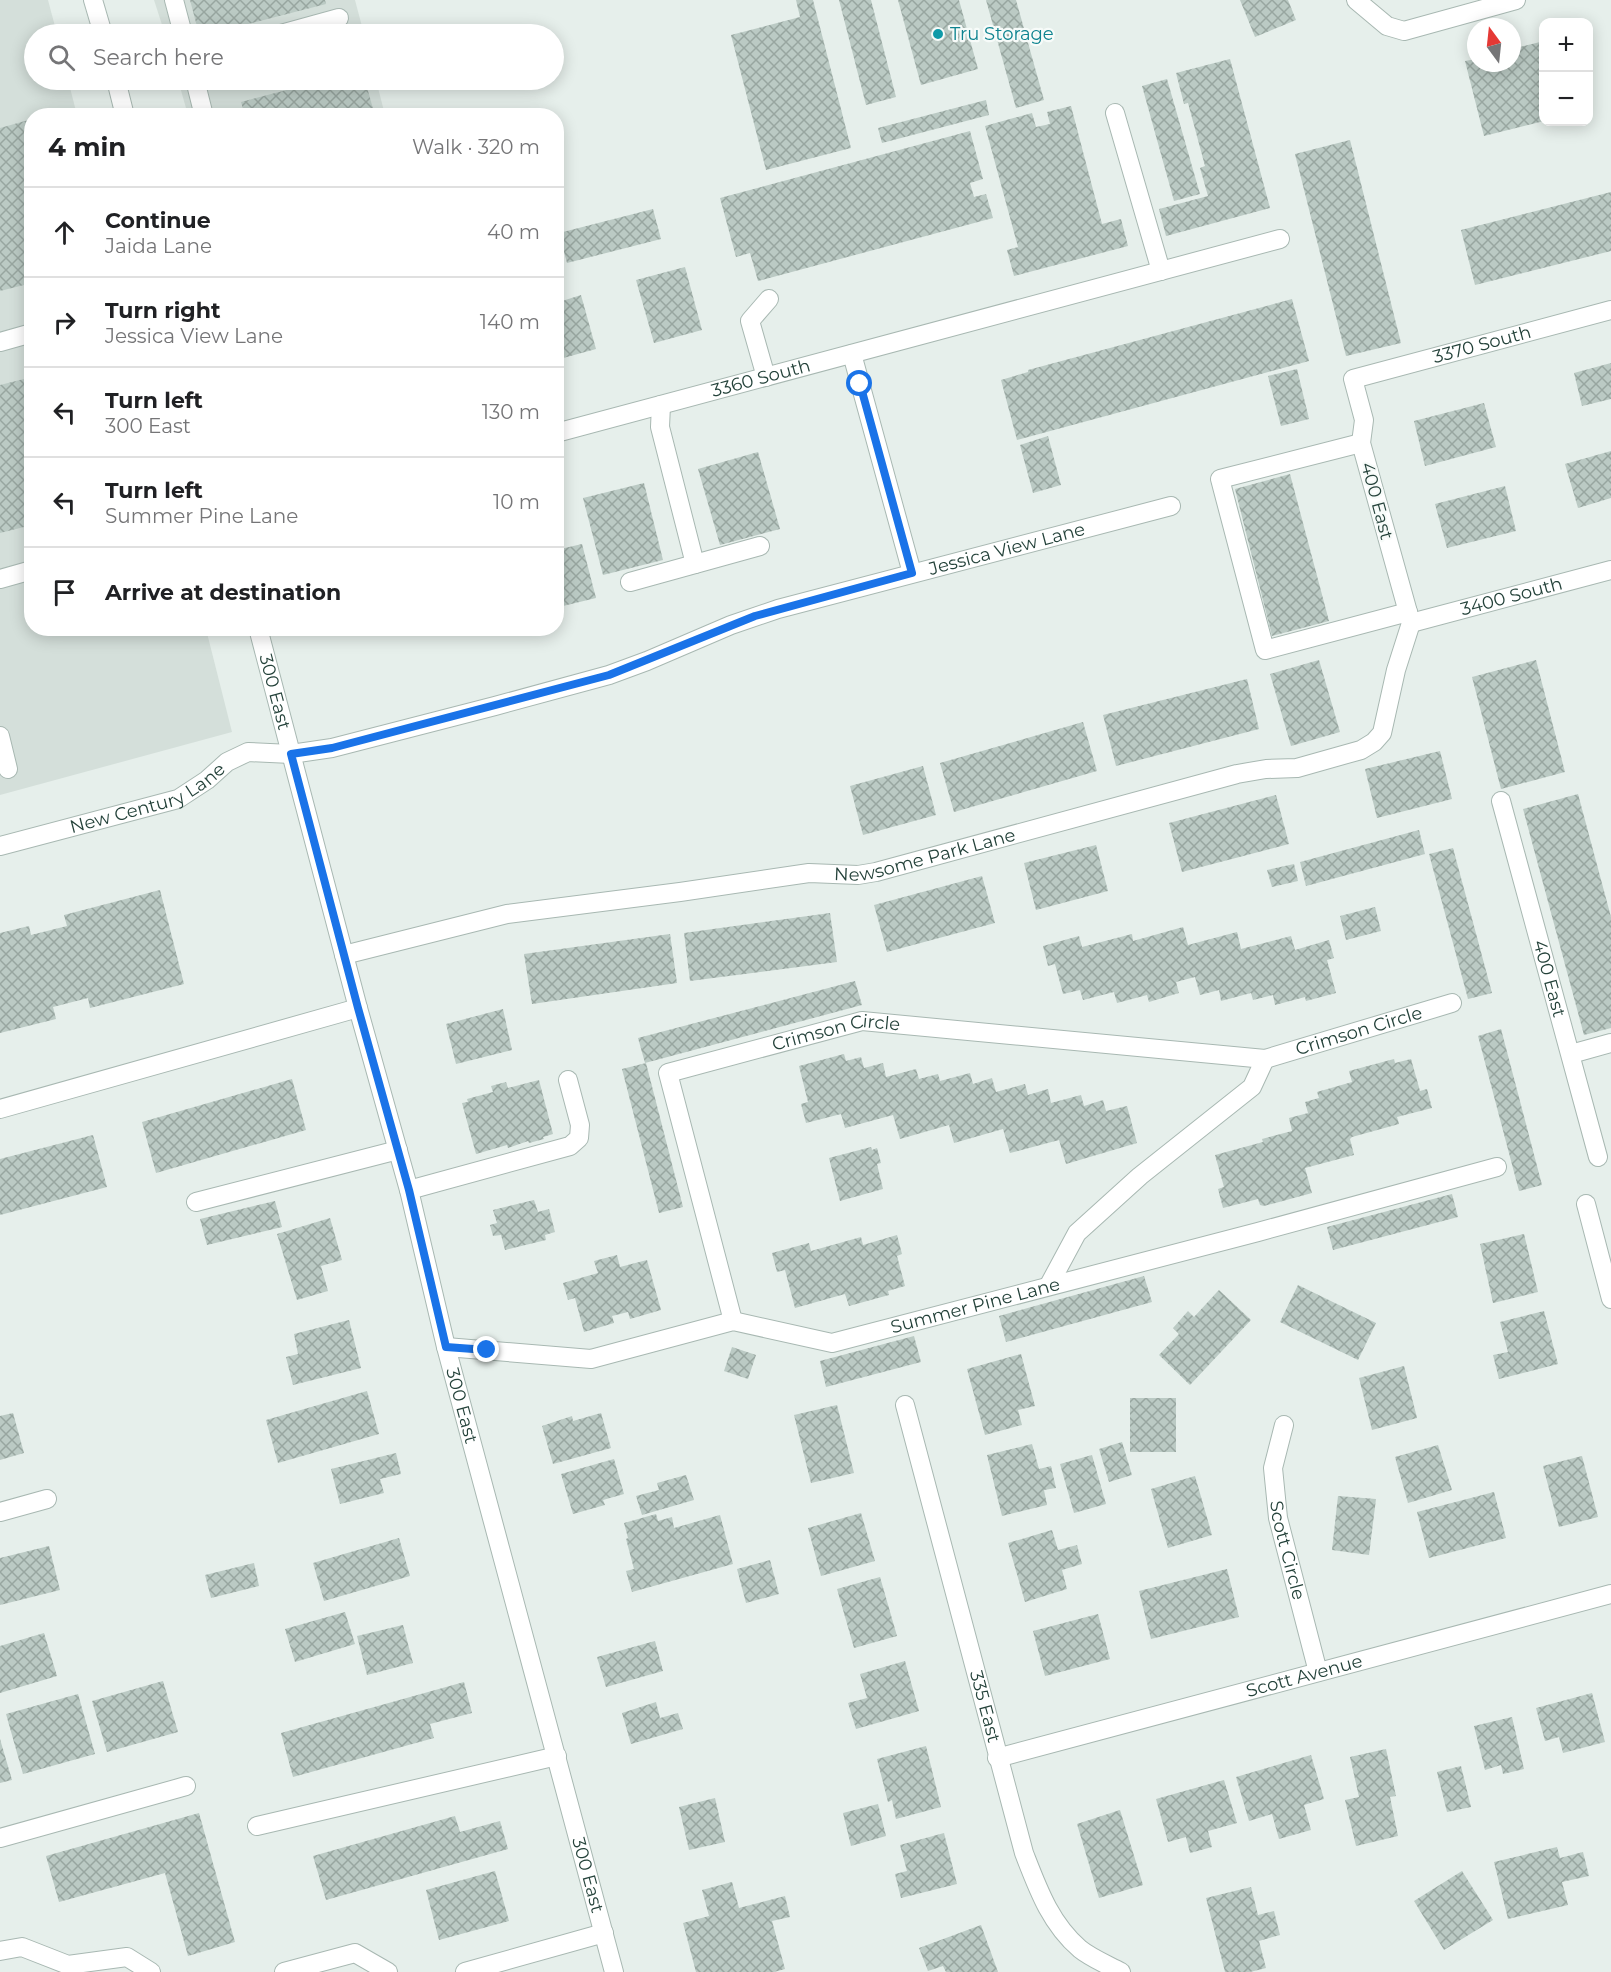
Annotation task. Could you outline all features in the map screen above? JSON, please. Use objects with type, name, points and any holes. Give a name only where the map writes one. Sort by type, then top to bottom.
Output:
[{"type":"street","points":[[93,0],[100,24]]},
{"type":"street","points":[[174,0],[180,24]]},
{"type":"street","points":[[1356,0],[1387,26],[1404,31],[1515,0]]},
{"type":"street","points":[[317,24],[339,18]]},
{"type":"street","points":[[118,90],[123,108]]},
{"type":"street","points":[[198,90],[202,108]]},
{"type":"street","points":[[1115,113],[1161,271]]},
{"type":"street","name":"3360 South","points":[[564,431],[1280,239]]},
{"type":"street","points":[[766,377],[750,321],[769,299]]},
{"type":"street","name":"3370 South","points":[[1353,379],[1611,310]]},
{"type":"street","points":[[0,342],[24,335]]},
{"type":"street","points":[[852,354],[912,573]]},
{"type":"street","name":"400 East","points":[[1353,379],[1364,420],[1361,443],[1409,617]]},
{"type":"street","points":[[661,405],[660,427],[695,564]]},
{"type":"street","name":"3400 South","points":[[1361,443],[1220,479],[1265,650],[1611,570]]},
{"type":"street","name":"Jessica View Lane","points":[[291,754],[332,748],[609,675],[755,616],[1171,506]]},
{"type":"street","points":[[630,582],[760,546]]},
{"type":"street","points":[[0,579],[24,572]]},
{"type":"street","name":"Newsome Park Lane","points":[[344,955],[507,914],[809,873],[858,875],[876,872],[1237,774],[1266,769],[1297,768],[1361,750],[1374,742],[1382,733],[1409,617]]},
{"type":"street","name":"300 East","points":[[260,636],[358,1008],[409,1190],[446,1347],[614,1972]]},
{"type":"street","points":[[0,736],[8,769]]},
{"type":"street","name":"New Century Lane","points":[[0,846],[178,799],[207,780],[227,762],[248,752],[291,754]]},
{"type":"street","name":"400 East","points":[[1501,801],[1598,1157]]},
{"type":"street","name":"Crimson Circle","points":[[733,1321],[668,1073],[861,1021],[1265,1059],[1452,1003]]},
{"type":"street","points":[[0,1108],[358,1008]]},
{"type":"street","points":[[1571,1054],[1611,1043]]},
{"type":"street","points":[[1049,1285],[1077,1233],[1140,1176],[1252,1087],[1265,1059]]},
{"type":"street","points":[[409,1190],[570,1146],[579,1138],[580,1125],[568,1080]]},
{"type":"street","points":[[196,1202],[398,1150]]},
{"type":"street","name":"Summer Pine Lane","points":[[446,1347],[591,1359],[733,1321],[832,1343],[1497,1167]]},
{"type":"street","points":[[1586,1204],[1611,1299]]},
{"type":"street","name":"335 East","points":[[905,1405],[1024,1853],[1044,1904],[1060,1928],[1081,1950],[1121,1972]]},
{"type":"street","name":"Scott Circle","points":[[1284,1425],[1273,1468],[1278,1518],[1318,1672]]},
{"type":"street","points":[[0,1512],[47,1499]]},
{"type":"street","name":"Scott Avenue","points":[[997,1758],[1611,1594]]},
{"type":"street","points":[[257,1826],[557,1756]]},
{"type":"street","points":[[0,1838],[186,1786]]},
{"type":"street","points":[[465,1972],[604,1933]]},
{"type":"street","points":[[0,1951],[22,1947],[68,1965],[127,1957],[151,1972]]},
{"type":"street","points":[[284,1972],[356,1953],[388,1972]]},
{"type":"shaded area","points":[[0,0],[48,0],[54,24],[24,24],[24,90],[71,90],[75,108],[24,108],[24,636],[208,636],[232,732],[0,795]]},
{"type":"shaded area","points":[[154,0],[355,0],[361,24],[162,24]]},
{"type":"shaded area","points":[[181,90],[379,90],[383,108],[186,108]]},
{"type":"building","points":[[190,0],[325,0],[326,4],[248,24],[196,24]]},
{"type":"building","points":[[796,0],[813,0],[851,148],[766,170],[731,35],[800,17]]},
{"type":"building","points":[[839,0],[871,0],[896,97],[866,105]]},
{"type":"building","name":"Tru Storage","points":[[898,0],[959,0],[978,69],[921,85]]},
{"type":"building","points":[[986,0],[1016,0],[1044,100],[1016,108]]},
{"type":"building","points":[[1240,0],[1288,0],[1296,20],[1255,37]]},
{"type":"building","points":[[1539,42],[1539,122],[1484,136],[1468,72],[1521,72],[1521,47]]},
{"type":"building","points":[[1230,59],[1270,208],[1166,236],[1159,209],[1208,196],[1200,168],[1205,166],[1188,103],[1184,104],[1176,73]]},
{"type":"building","points":[[1167,79],[1200,194],[1174,201],[1142,86]]},
{"type":"building","points":[[287,90],[368,90],[373,108],[243,108],[241,102]]},
{"type":"building","points":[[986,100],[989,115],[882,143],[878,128]]},
{"type":"building","points":[[1071,106],[1102,224],[1121,219],[1128,246],[1014,276],[1007,250],[1018,247],[985,126],[1032,113],[1036,127],[1050,124],[1047,112]]},
{"type":"building","points":[[24,121],[24,285],[0,291],[0,128]]},
{"type":"building","points":[[970,131],[983,179],[970,183],[974,197],[986,194],[993,218],[758,281],[750,253],[736,257],[720,198]]},
{"type":"building","points":[[1350,140],[1401,343],[1346,356],[1295,154]]},
{"type":"building","points":[[1611,192],[1611,251],[1475,285],[1461,230]]},
{"type":"building","points":[[653,209],[661,239],[567,263],[564,252],[564,232]]},
{"type":"building","points":[[685,267],[702,330],[654,343],[636,280]]},
{"type":"building","points":[[581,295],[596,349],[564,358],[564,300]]},
{"type":"building","points":[[1292,299],[1309,361],[1017,440],[1001,380],[1028,372],[1028,370]]},
{"type":"building","points":[[1611,363],[1611,399],[1582,406],[1574,373]]},
{"type":"building","points":[[1297,369],[1309,419],[1281,426],[1268,376]]},
{"type":"building","points":[[24,379],[24,527],[0,533],[0,385]]},
{"type":"building","points":[[1484,403],[1496,447],[1425,466],[1414,421]]},
{"type":"building","points":[[1048,436],[1061,485],[1033,493],[1020,445]]},
{"type":"building","points":[[1611,451],[1611,498],[1578,508],[1565,464]]},
{"type":"building","points":[[758,452],[780,529],[720,545],[698,469]]},
{"type":"building","points":[[1290,474],[1329,621],[1272,636],[1235,489]]},
{"type":"building","points":[[644,483],[663,560],[603,575],[583,498]]},
{"type":"building","points":[[1505,486],[1516,531],[1447,548],[1435,504]]},
{"type":"building","points":[[582,544],[596,598],[564,606],[564,548]]},
{"type":"building","points":[[1319,660],[1340,732],[1291,746],[1270,674]]},
{"type":"building","points":[[1536,660],[1565,772],[1501,789],[1472,677]]},
{"type":"building","points":[[1247,679],[1259,729],[1116,766],[1103,715]]},
{"type":"building","points":[[1083,722],[1097,771],[954,812],[940,763]]},
{"type":"building","points":[[1440,751],[1452,799],[1377,818],[1365,769]]},
{"type":"building","points":[[923,766],[936,815],[863,835],[850,786]]},
{"type":"building","points":[[1578,794],[1611,917],[1611,1028],[1584,1035],[1523,809]]},
{"type":"building","points":[[1276,795],[1289,844],[1182,872],[1169,823]]},
{"type":"building","points":[[1419,830],[1425,854],[1306,886],[1300,862]]},
{"type":"building","points":[[1096,845],[1108,891],[1036,910],[1024,863]]},
{"type":"building","points":[[1453,848],[1492,993],[1468,999],[1429,854]]},
{"type":"building","points":[[1294,864],[1298,881],[1272,887],[1267,870]]},
{"type":"building","points":[[982,876],[995,923],[887,952],[874,905]]},
{"type":"building","points":[[160,890],[184,984],[90,1008],[88,998],[53,1007],[56,1019],[0,1033],[0,933],[29,926],[31,935],[67,926],[64,915]]},
{"type":"building","points":[[1375,907],[1381,931],[1346,940],[1340,916]]},
{"type":"building","points":[[830,913],[837,962],[690,981],[684,933]]},
{"type":"building","points":[[1183,927],[1188,945],[1237,932],[1241,949],[1291,936],[1295,950],[1329,940],[1334,958],[1327,960],[1336,993],[1306,1001],[1305,997],[1275,1005],[1273,995],[1253,1000],[1251,993],[1221,1001],[1219,990],[1200,995],[1195,977],[1176,982],[1179,993],[1149,1002],[1147,995],[1117,1003],[1114,992],[1083,1000],[1080,990],[1063,994],[1055,964],[1048,966],[1043,946],[1079,936],[1082,947],[1132,934],[1133,941]]},
{"type":"building","points":[[670,934],[677,983],[532,1004],[524,954]]},
{"type":"building","points":[[855,981],[862,1005],[645,1063],[638,1038]]},
{"type":"building","points":[[503,1009],[512,1050],[456,1064],[446,1024]]},
{"type":"building","points":[[1501,1029],[1542,1185],[1519,1191],[1478,1036]]},
{"type":"building","points":[[844,1054],[846,1061],[861,1057],[864,1068],[883,1063],[886,1077],[916,1069],[919,1079],[938,1074],[940,1081],[970,1073],[973,1084],[992,1078],[996,1092],[1025,1084],[1028,1095],[1048,1089],[1051,1103],[1081,1095],[1084,1106],[1103,1100],[1106,1111],[1127,1106],[1137,1143],[1066,1164],[1059,1140],[1010,1153],[1003,1129],[954,1143],[949,1125],[900,1139],[893,1115],[845,1128],[841,1114],[806,1123],[801,1104],[808,1102],[799,1066]]},
{"type":"building","points":[[1394,1059],[1395,1063],[1411,1059],[1420,1091],[1427,1089],[1432,1108],[1397,1117],[1399,1124],[1352,1137],[1350,1139],[1354,1155],[1305,1168],[1312,1193],[1264,1206],[1260,1205],[1258,1199],[1223,1208],[1218,1189],[1224,1187],[1215,1155],[1263,1142],[1262,1139],[1292,1131],[1289,1118],[1308,1113],[1305,1102],[1319,1098],[1317,1092],[1352,1082],[1349,1071]]},
{"type":"building","points":[[646,1063],[683,1207],[659,1213],[622,1069]]},
{"type":"building","points":[[292,1079],[306,1130],[156,1173],[142,1122]]},
{"type":"building","points":[[539,1080],[553,1134],[529,1143],[528,1141],[508,1148],[507,1145],[476,1154],[462,1103],[468,1102],[467,1099],[493,1092],[491,1086],[506,1082],[508,1088]]},
{"type":"building","points":[[93,1135],[107,1187],[0,1215],[0,1159]]},
{"type":"building","points":[[871,1147],[872,1150],[877,1148],[881,1163],[877,1164],[883,1189],[840,1201],[829,1158]]},
{"type":"building","points":[[1452,1194],[1458,1217],[1333,1250],[1327,1227]]},
{"type":"building","points":[[534,1200],[538,1212],[549,1209],[555,1232],[545,1235],[546,1240],[505,1250],[501,1235],[493,1236],[490,1225],[497,1223],[493,1210]]},
{"type":"building","points":[[275,1201],[282,1227],[207,1245],[200,1219]]},
{"type":"building","points":[[330,1218],[342,1260],[321,1266],[328,1291],[297,1300],[277,1234]]},
{"type":"building","points":[[1524,1234],[1538,1292],[1493,1303],[1480,1244]]},
{"type":"building","points":[[897,1235],[902,1254],[897,1256],[905,1286],[888,1291],[889,1295],[849,1306],[845,1294],[795,1308],[785,1270],[777,1272],[772,1253],[809,1243],[811,1251],[861,1237],[863,1245]]},
{"type":"building","points":[[617,1255],[620,1267],[647,1260],[661,1310],[630,1319],[628,1312],[612,1316],[614,1323],[584,1332],[575,1298],[568,1300],[563,1283],[598,1273],[594,1261]]},
{"type":"building","points":[[1144,1276],[1152,1302],[1006,1342],[999,1316]]},
{"type":"building","points":[[1298,1285],[1376,1323],[1358,1360],[1280,1322]]},
{"type":"building","points":[[1219,1290],[1251,1320],[1190,1385],[1159,1355],[1179,1334],[1173,1328],[1188,1311],[1194,1317]]},
{"type":"building","points":[[1544,1311],[1558,1364],[1499,1379],[1493,1355],[1508,1352],[1500,1322]]},
{"type":"building","points":[[349,1320],[361,1368],[293,1385],[286,1357],[298,1354],[294,1334]]},
{"type":"building","points":[[914,1336],[921,1362],[826,1387],[820,1361]]},
{"type":"building","points":[[732,1347],[756,1355],[748,1379],[724,1371]]},
{"type":"building","points":[[1021,1354],[1035,1406],[1018,1410],[1022,1425],[985,1435],[967,1369]]},
{"type":"building","points":[[1404,1366],[1417,1418],[1372,1430],[1359,1378]]},
{"type":"building","points":[[367,1391],[379,1434],[278,1463],[266,1420]]},
{"type":"building","points":[[1130,1398],[1176,1398],[1176,1452],[1130,1452]]},
{"type":"building","points":[[837,1405],[854,1473],[811,1483],[794,1415]]},
{"type":"building","points":[[13,1413],[24,1453],[0,1460],[0,1416]]},
{"type":"building","points":[[601,1413],[611,1448],[553,1464],[542,1426],[572,1416],[573,1421]]},
{"type":"building","points":[[1122,1442],[1132,1475],[1109,1482],[1099,1449]]},
{"type":"building","points":[[1032,1444],[1039,1469],[1051,1466],[1056,1488],[1044,1490],[1047,1505],[1002,1516],[987,1455]]},
{"type":"building","points":[[1438,1445],[1452,1490],[1408,1503],[1395,1457]]},
{"type":"building","points":[[396,1453],[401,1474],[380,1479],[384,1493],[340,1504],[331,1469]]},
{"type":"building","points":[[1092,1455],[1106,1504],[1074,1513],[1060,1464]]},
{"type":"building","points":[[1582,1456],[1598,1517],[1559,1527],[1543,1466]]},
{"type":"building","points":[[614,1459],[624,1494],[603,1500],[605,1505],[573,1514],[561,1474]]},
{"type":"building","points":[[686,1475],[694,1500],[642,1515],[636,1496],[659,1490],[657,1483]]},
{"type":"building","points":[[1195,1476],[1212,1535],[1168,1548],[1151,1489]]},
{"type":"building","points":[[1494,1492],[1506,1538],[1429,1558],[1417,1512]]},
{"type":"building","points":[[1338,1496],[1376,1499],[1369,1555],[1332,1550]]},
{"type":"building","points":[[861,1513],[875,1561],[821,1576],[808,1528]]},
{"type":"building","points":[[656,1514],[658,1521],[672,1517],[674,1528],[720,1515],[733,1564],[632,1592],[626,1571],[634,1569],[624,1523]]},
{"type":"building","points":[[1052,1530],[1058,1550],[1077,1545],[1082,1564],[1062,1570],[1067,1589],[1025,1602],[1008,1543]]},
{"type":"building","points":[[399,1538],[410,1576],[324,1601],[313,1563]]},
{"type":"building","points":[[49,1546],[60,1590],[0,1605],[0,1558]]},
{"type":"building","points":[[770,1560],[779,1594],[746,1603],[737,1569]]},
{"type":"building","points":[[254,1563],[259,1586],[211,1598],[205,1575]]},
{"type":"building","points":[[1227,1569],[1239,1617],[1151,1639],[1139,1591]]},
{"type":"building","points":[[880,1577],[897,1636],[854,1648],[837,1589]]},
{"type":"building","points":[[345,1612],[355,1644],[295,1662],[285,1629]]},
{"type":"building","points":[[1098,1614],[1110,1659],[1045,1676],[1033,1631]]},
{"type":"building","points":[[403,1625],[413,1663],[367,1675],[357,1636]]},
{"type":"building","points":[[44,1633],[57,1676],[0,1693],[0,1646]]},
{"type":"building","points":[[655,1641],[663,1671],[606,1687],[597,1657]]},
{"type":"building","points":[[905,1661],[919,1711],[856,1729],[848,1703],[867,1698],[860,1674]]},
{"type":"building","points":[[163,1681],[178,1732],[107,1752],[92,1701]]},
{"type":"building","points":[[464,1682],[472,1713],[430,1724],[434,1738],[293,1777],[281,1733]]},
{"type":"building","points":[[1592,1693],[1605,1742],[1563,1753],[1559,1737],[1545,1741],[1536,1708]]},
{"type":"building","points":[[78,1694],[95,1754],[23,1774],[6,1714]]},
{"type":"building","points":[[656,1702],[660,1718],[678,1713],[683,1729],[631,1744],[622,1713]]},
{"type":"building","points":[[1512,1717],[1524,1769],[1503,1774],[1501,1765],[1485,1770],[1474,1726]]},
{"type":"building","points":[[0,1739],[12,1780],[0,1783]]},
{"type":"building","points":[[926,1746],[941,1807],[896,1819],[892,1800],[888,1802],[877,1759]]},
{"type":"building","points":[[1386,1749],[1396,1796],[1390,1797],[1398,1836],[1356,1846],[1345,1800],[1359,1797],[1350,1757]]},
{"type":"building","points":[[1311,1755],[1324,1799],[1304,1805],[1311,1830],[1279,1839],[1272,1814],[1249,1821],[1236,1777]]},
{"type":"building","points":[[1461,1766],[1471,1807],[1447,1812],[1437,1772]]},
{"type":"building","points":[[1224,1780],[1237,1823],[1208,1831],[1212,1847],[1190,1853],[1186,1837],[1168,1842],[1156,1799]]},
{"type":"building","points":[[715,1798],[725,1842],[689,1850],[679,1807]]},
{"type":"building","points":[[878,1804],[886,1836],[851,1846],[843,1813]]},
{"type":"building","points":[[1120,1810],[1143,1885],[1099,1898],[1077,1824]]},
{"type":"building","points":[[199,1813],[235,1942],[188,1956],[165,1873],[59,1902],[46,1856]]},
{"type":"building","points":[[455,1816],[460,1832],[500,1821],[508,1849],[326,1900],[313,1856]]},
{"type":"building","points":[[944,1833],[957,1884],[901,1898],[895,1874],[907,1871],[900,1845]]},
{"type":"building","points":[[1557,1847],[1560,1858],[1583,1852],[1589,1876],[1562,1882],[1568,1905],[1508,1919],[1494,1862]]},
{"type":"building","points":[[495,1871],[509,1921],[439,1940],[426,1890]]},
{"type":"building","points":[[1462,1871],[1493,1920],[1444,1950],[1414,1901]]},
{"type":"building","points":[[732,1882],[739,1908],[785,1896],[790,1917],[772,1921],[785,1969],[774,1972],[696,1972],[683,1923],[709,1916],[702,1890]]},
{"type":"building","points":[[1251,1887],[1258,1915],[1274,1911],[1280,1935],[1259,1941],[1266,1968],[1250,1972],[1225,1972],[1206,1898]]},
{"type":"building","points":[[981,1925],[998,1972],[946,1972],[943,1966],[928,1971],[919,1948]]},
{"type":"place","name":"Tru Storage","points":[[938,34]]},
{"type":"route","points":[[487,1350],[446,1347],[409,1190],[291,754],[332,748],[609,675],[755,616],[912,573],[860,384]]}]
